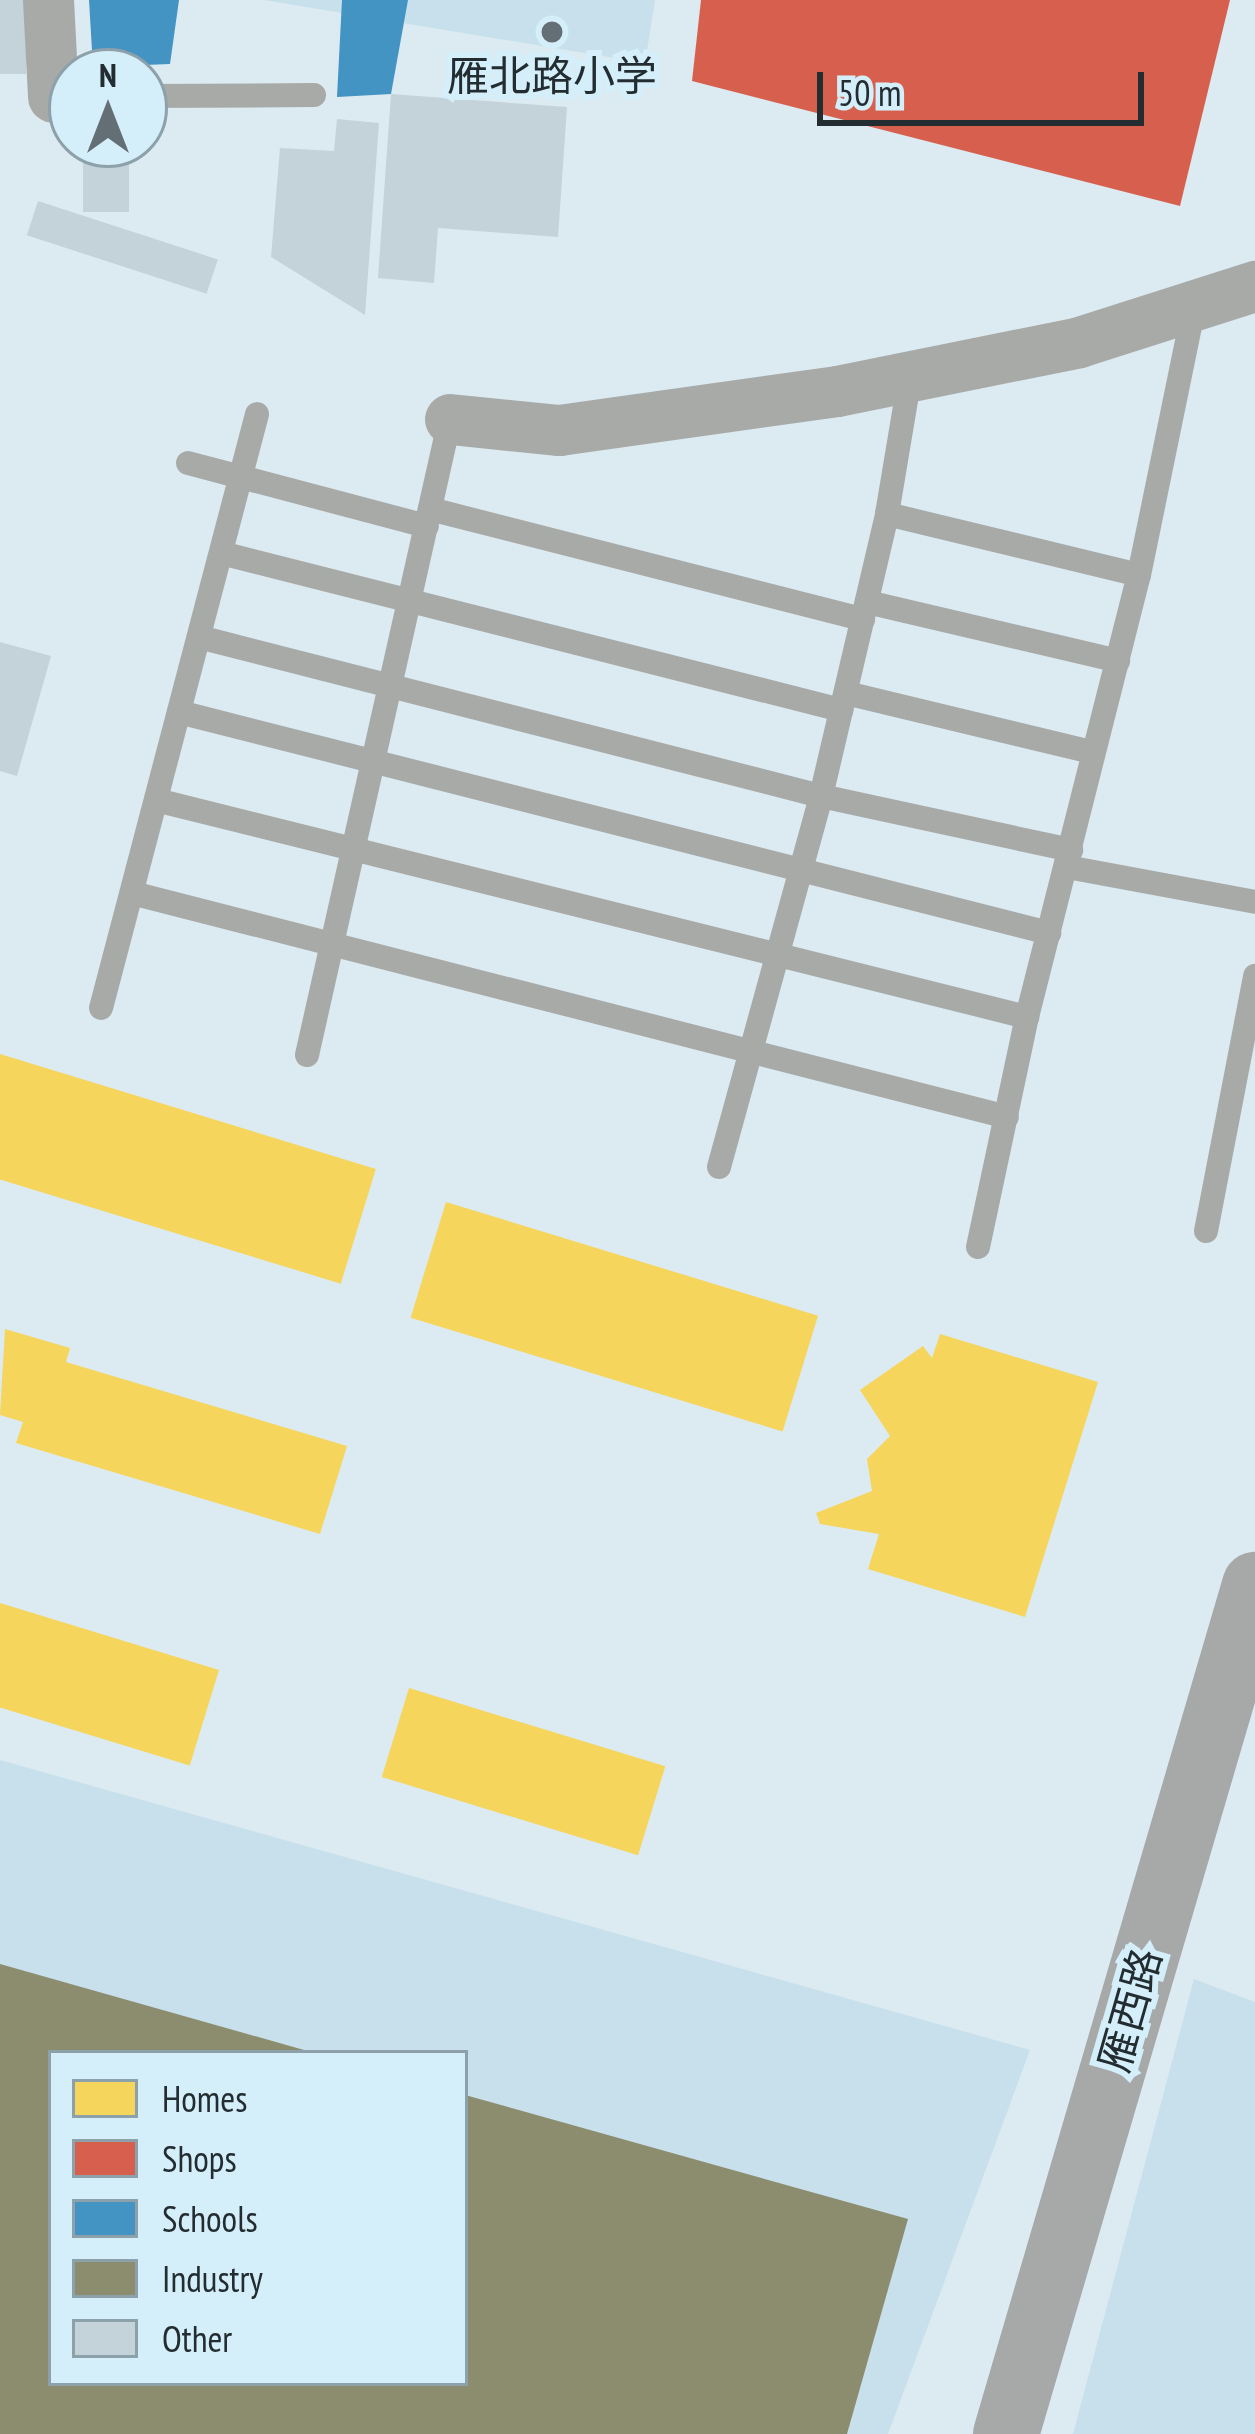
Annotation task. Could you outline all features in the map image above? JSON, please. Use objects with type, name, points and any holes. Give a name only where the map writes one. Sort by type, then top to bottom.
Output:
[{"type":"main road","name":"雁西路","points":[[1006,2434],[1255,1585]]},
{"type":"street","points":[[48,0],[55,48]]},
{"type":"street","points":[[450,419],[560,430],[910,376],[1079,342],[1255,286]]},
{"type":"lane","points":[[168,96],[314,95]]},
{"type":"lane","points":[[978,1247],[1027,1017],[1139,575],[1194,307]]},
{"type":"lane","points":[[719,1167],[844,701],[887,514],[910,376]]},
{"type":"lane","points":[[101,1008],[256,414]]},
{"type":"lane","points":[[307,1055],[450,419]]},
{"type":"lane","points":[[188,463],[428,518],[1118,661]]},
{"type":"lane","points":[[887,514],[1139,575]]},
{"type":"lane","points":[[220,553],[844,701],[1092,752]]},
{"type":"lane","points":[[199,637],[1255,902]]},
{"type":"lane","points":[[179,712],[1049,932]]},
{"type":"lane","points":[[156,800],[1027,1017]]},
{"type":"lane","points":[[131,893],[1007,1117]]},
{"type":"lane","points":[[1205,1231],[1255,976]]},
{"type":"shaded area","name":"雁北路小学","points":[[264,0],[655,0],[645,63]]},
{"type":"shaded area","points":[[0,1760],[1030,2050],[888,2434],[0,2434]]},
{"type":"shaded area","points":[[1194,1979],[1255,2002],[1255,2434],[1073,2434]]},
{"type":"building: Homes","points":[[0,1054],[376,1169],[341,1284],[0,1179]]},
{"type":"building: Homes","points":[[446,1202],[818,1316],[783,1431],[411,1318]]},
{"type":"building: Homes","points":[[5,1329],[70,1348],[66,1362],[347,1446],[320,1534],[16,1443],[23,1422],[0,1415]]},
{"type":"building: Homes","points":[[940,1334],[1098,1382],[1025,1617],[868,1569],[879,1534],[820,1524],[816,1513],[872,1491],[867,1459],[890,1436],[860,1390],[923,1346],[932,1358]]},
{"type":"building: Homes","points":[[0,1603],[219,1670],[190,1766],[0,1708]]},
{"type":"building: Homes","points":[[409,1688],[665,1766],[638,1855],[382,1777]]},
{"type":"building: Shops","points":[[701,0],[1230,0],[1180,206],[692,81]]},
{"type":"building: Schools","points":[[89,0],[179,0],[170,64],[168,48],[92,48]]},
{"type":"building: Schools","points":[[342,0],[408,0],[391,94],[337,97]]},
{"type":"building: Industry","points":[[0,1964],[304,2050],[48,2050],[48,2386],[468,2386],[468,2096],[908,2219],[847,2434],[0,2434]]},
{"type":"building: Other","points":[[0,0],[26,0],[26,74],[0,74]]},
{"type":"building: Other","points":[[391,94],[567,107],[558,237],[438,228],[434,283],[378,278]]},
{"type":"building: Other","points":[[337,119],[379,123],[365,315],[271,257],[280,148],[334,151]]},
{"type":"building: Other","points":[[83,168],[129,168],[129,212],[83,212]]},
{"type":"building: Other","points":[[38,201],[218,259],[207,294],[27,235]]},
{"type":"building: Other","points":[[0,642],[51,656],[17,776],[0,771]]},
{"type":"place","name":"雁北路小学","points":[[552,32]]}]
